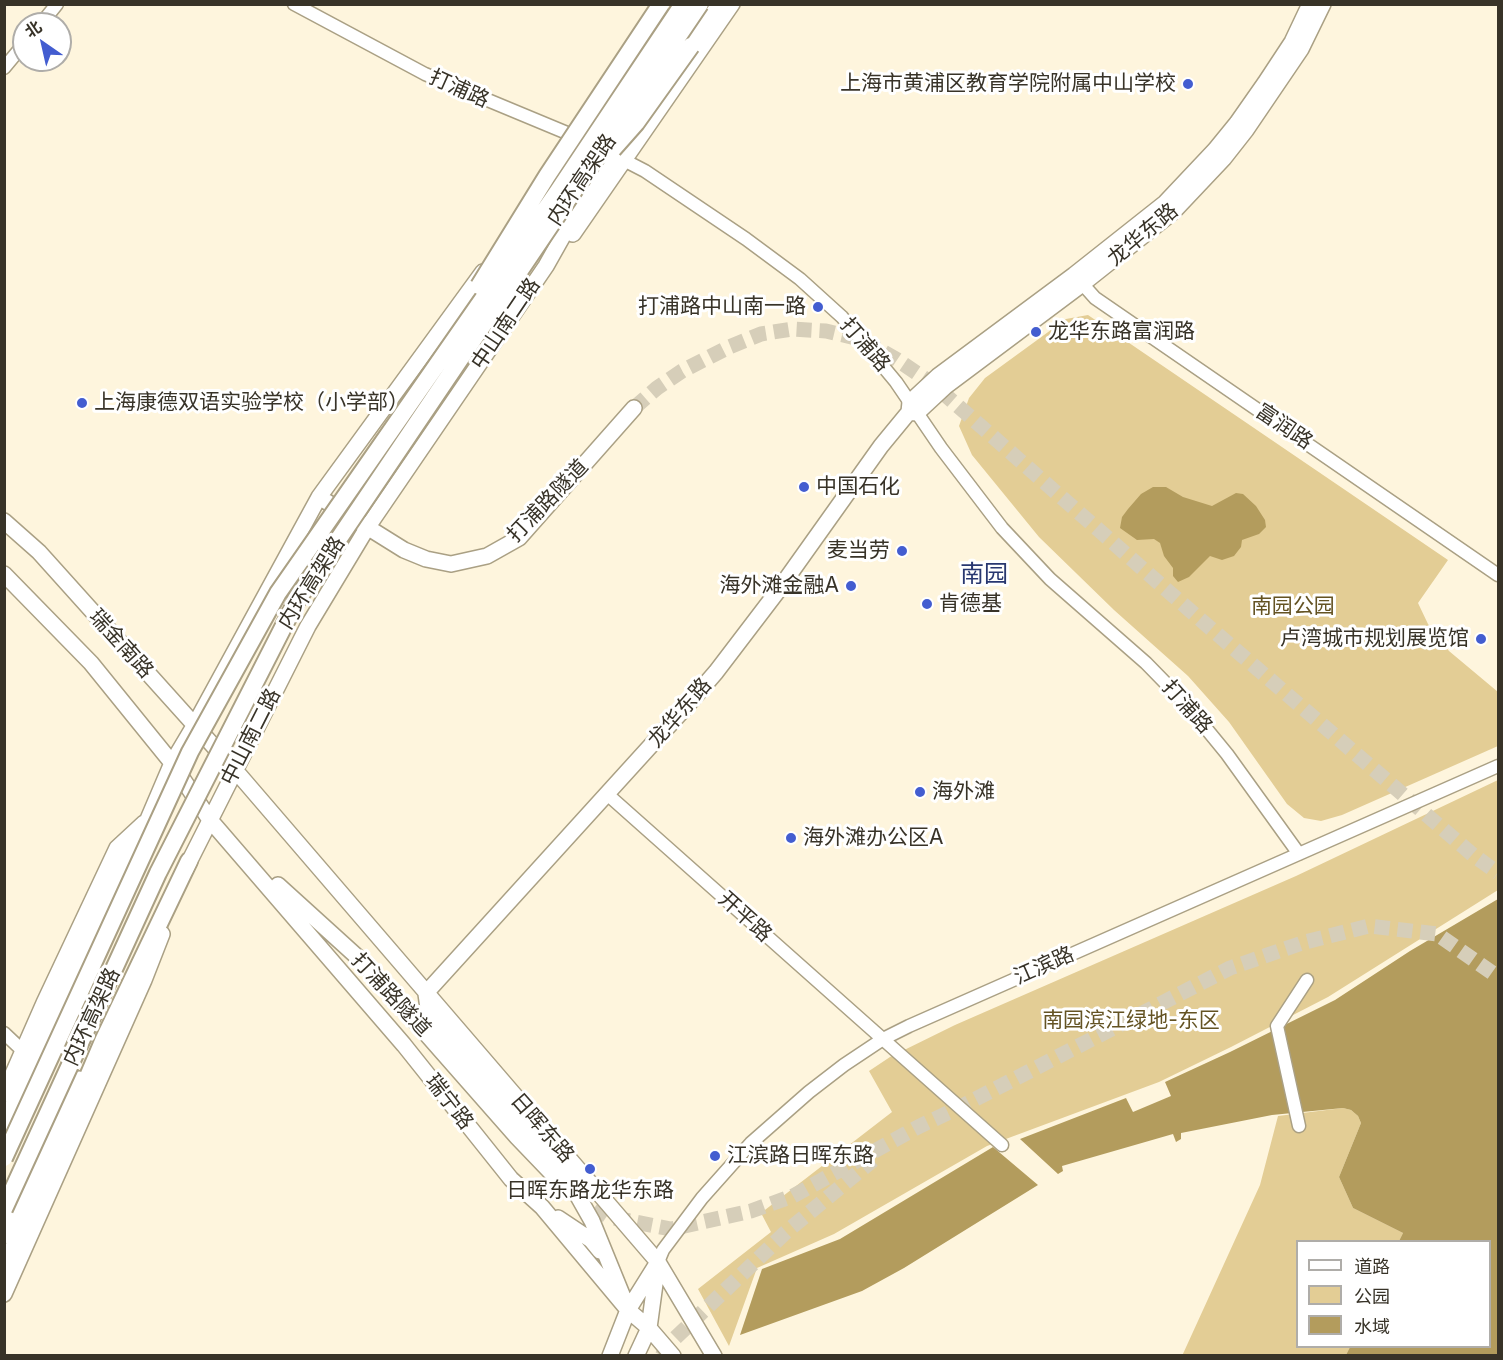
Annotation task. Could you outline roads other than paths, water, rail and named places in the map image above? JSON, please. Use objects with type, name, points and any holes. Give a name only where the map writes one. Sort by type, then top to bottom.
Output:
[{"type":"highway","points":[[432,372],[508,237],[661,4]]},
{"type":"highway","name":"内环高架路","points":[[4,1159],[190,752],[278,594],[558,191],[683,4]]},
{"type":"highway","name":"内环高架路","points":[[4,1209],[158,873],[296,602],[700,4]]},
{"type":"highway","points":[[572,194],[636,123],[717,4]]},
{"type":"highway","points":[[4,1126],[110,885],[120,864],[146,825]]},
{"type":"highway","points":[[4,1267],[36,1199],[104,1039],[189,861]]},
{"type":"main road","points":[[581,139],[582,109],[651,4]]},
{"type":"main road","points":[[4,1159],[172,763],[195,726],[319,496],[581,139],[675,4]]},
{"type":"main road","name":"中山南二路","points":[[4,1236],[44,1149],[308,626],[367,528],[546,266],[581,224],[619,157],[717,4]]},
{"type":"main road","name":"中山南二路","points":[[619,157],[732,4]]},
{"type":"main road","name":"龙华东路","points":[[1078,280],[1165,203],[1215,150],[1265,83],[1292,42],[1310,4]]},
{"type":"main road","name":"龙华东路","points":[[426,993],[716,672],[771,600],[881,446],[938,376],[1173,212],[1224,158],[1276,89],[1301,49],[1323,4]]},
{"type":"main road","name":"打浦路隧道","points":[[319,496],[367,528],[426,560],[451,564],[487,556],[519,538],[634,408]]},
{"type":"main road","name":"瑞金南路","points":[[4,521],[39,552],[234,770]]},
{"type":"main road","name":"瑞金南路","points":[[4,574],[91,663],[172,763],[210,819]]},
{"type":"main road","name":"日晖东路","points":[[234,770],[658,1262]]},
{"type":"main road","points":[[210,819],[231,842]]},
{"type":"main road","points":[[4,1094],[117,848],[146,825]]},
{"type":"main road","name":"打浦路隧道","points":[[231,842],[364,963],[517,1137],[564,1186]]},
{"type":"main road","name":"瑞宁路","points":[[231,842],[404,1045],[511,1179],[542,1207],[628,1310],[649,1328],[673,1356]]},
{"type":"main road","points":[[4,1294],[144,980],[189,861]]},
{"type":"main road","name":"日晖东路","points":[[426,993],[429,1015],[566,1175],[592,1221],[628,1310]]},
{"type":"main road","name":"日晖东路","points":[[542,1207],[591,1240],[609,1263]]},
{"type":"main road","points":[[610,1356],[628,1310],[658,1262]]},
{"type":"main road","points":[[636,1356],[649,1328],[658,1262]]},
{"type":"main road","points":[[658,1262],[714,1356]]},
{"type":"street","name":"打浦路","points":[[294,4],[424,74],[619,157],[703,209],[800,279],[842,317],[870,349],[975,495],[1026,555],[1146,663],[1186,704],[1227,754],[1299,854]]},
{"type":"street","name":"富润路","points":[[1078,280],[1095,298],[1498,575]]},
{"type":"street","name":"江滨路","points":[[658,1262],[663,1250],[696,1205],[751,1143],[809,1092],[883,1040],[909,1026],[1498,766]]},
{"type":"street","name":"开平路","points":[[607,794],[1002,1145]]},
{"type":"street","points":[[1299,1126],[1277,1026],[1307,980]]},
{"type":"street","points":[[4,1034],[23,1051]]},
{"type":"water","points":[[1153,487],[1166,487],[1183,497],[1212,506],[1236,493],[1243,494],[1256,506],[1265,520],[1266,527],[1259,534],[1242,540],[1241,547],[1234,556],[1222,560],[1210,556],[1189,577],[1178,582],[1173,576],[1173,568],[1164,556],[1160,543],[1154,539],[1137,540],[1120,528],[1122,517],[1128,509],[1141,494]]},
{"type":"water","points":[[1498,899],[1498,1355],[1346,1355],[1350,1348],[1491,1348],[1491,1240],[1400,1240],[1403,1233],[1353,1208],[1339,1177],[1361,1123],[1358,1116],[1351,1110],[1343,1108],[1272,1115],[1181,1133],[1181,1139],[1176,1142],[1173,1134],[1062,1166],[1063,1171],[1058,1174],[1020,1139],[1126,1098],[1133,1112],[1171,1096],[1165,1082],[1335,1000],[1410,951]]},
{"type":"water","points":[[993,1147],[1038,1185],[904,1268],[862,1291],[740,1335],[762,1269],[840,1239]]},
{"type":"tunnel","points":[[634,408],[682,371],[761,334],[792,329],[826,331],[860,339],[896,359],[933,384],[1194,614],[1473,855],[1498,873]]},
{"type":"tunnel","points":[[576,1194],[609,1217],[671,1229],[751,1211],[793,1196],[918,1127],[1230,968],[1305,942],[1369,926],[1437,934],[1498,977]]},
{"type":"tunnel","points":[[662,1356],[669,1344],[786,1232],[873,1160]]},
{"type":"place","name":"上海市黄浦区教育学院附属中山学校","points":[[1188,84]]},
{"type":"place","name":"打浦路中山南一路","points":[[818,307]]},
{"type":"place","name":"龙华东路富润路","points":[[1036,332]]},
{"type":"place","name":"上海康德双语实验学校（小学部）","points":[[82,403]]},
{"type":"place","name":"中国石化","points":[[804,487]]},
{"type":"place","name":"麦当劳","points":[[902,551]]},
{"type":"place","name":"海外滩金融A","points":[[851,586]]},
{"type":"place","name":"肯德基","points":[[927,604]]},
{"type":"place","name":"卢湾城市规划展览馆","points":[[1481,639]]},
{"type":"place","name":"海外滩","points":[[920,792]]},
{"type":"place","name":"海外滩办公区A","points":[[791,838]]},
{"type":"place","name":"江滨路日晖东路","points":[[715,1156]]},
{"type":"place","name":"日晖东路龙华东路","points":[[590,1169]]},
{"type":"district","name":"南园","points":[[984,575]]},
{"type":"park label","name":"南园公园","points":[[1293,607]]},
{"type":"park label","name":"南园滨江绿地-东区","points":[[1131,1021]]}]
